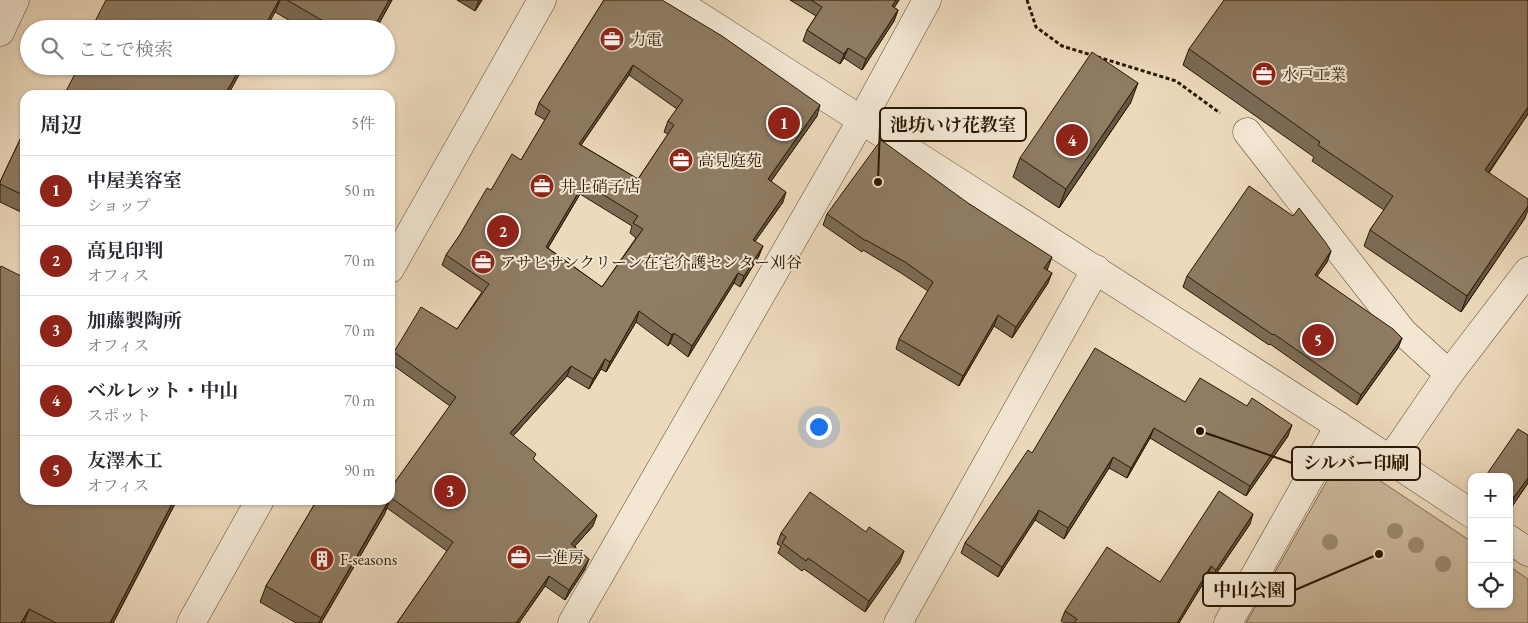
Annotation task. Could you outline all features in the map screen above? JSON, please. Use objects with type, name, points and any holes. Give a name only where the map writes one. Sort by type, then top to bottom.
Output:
[{"type":"street","points":[[0,32],[15,0]]},
{"type":"street","points":[[395,260],[542,0]]},
{"type":"street","points":[[674,0],[861,121],[1096,269],[1468,511]]},
{"type":"street","points":[[572,623],[861,121],[927,0]]},
{"type":"street","points":[[1247,132],[1403,332],[1449,374]]},
{"type":"street","points":[[898,623],[1096,269]]},
{"type":"street","points":[[1390,460],[1449,374],[1528,271]]},
{"type":"street","points":[[1228,623],[1339,426]]},
{"type":"street","points":[[191,623],[257,505]]},
{"type":"street","points":[[1513,542],[1528,552]]},
{"type":"path","points":[[1028,0],[1036,27],[1062,46],[1176,81],[1247,132]]},
{"type":"shaded area","points":[[1352,462],[1468,539],[1468,608],[1513,608],[1513,569],[1528,579],[1528,623],[1246,623],[1336,465]]},
{"type":"building","points":[[106,0],[279,0],[268,20],[96,20]]},
{"type":"building","points":[[287,0],[389,0],[378,20],[321,20]]},
{"type":"building","points":[[604,0],[662,0],[722,36],[820,105],[768,179],[786,192],[753,240],[763,246],[744,276],[738,273],[692,346],[674,333],[672,335],[639,311],[610,362],[605,359],[593,379],[571,366],[510,433],[536,454],[533,459],[597,515],[571,544],[589,559],[569,590],[549,576],[516,623],[397,623],[453,542],[395,501],[395,482],[456,397],[395,353],[395,350],[421,307],[457,329],[489,284],[446,255],[487,188],[491,190],[512,154],[521,160],[550,111],[539,103]],"holes":[[[633,65],[683,100],[668,121],[674,125],[638,179],[579,144]],[[584,183],[638,216],[633,223],[643,229],[602,287],[546,247]]]},
{"type":"building","points":[[811,0],[896,0],[892,6],[898,10],[866,59],[848,48],[844,54],[807,30],[822,7]]},
{"type":"building","points":[[1224,0],[1528,0],[1528,107],[1485,170],[1528,199],[1528,206],[1467,296],[1370,230],[1393,196],[1318,145],[1320,142],[1189,49]]},
{"type":"building","points":[[1092,52],[1138,83],[1066,189],[1020,158]]},
{"type":"building","points":[[74,75],[236,75],[228,90],[67,90]]},
{"type":"building","points":[[20,140],[20,194],[0,184]]},
{"type":"building","points":[[881,140],[968,203],[1052,257],[1044,268],[1052,273],[1016,327],[998,315],[963,376],[899,339],[933,282],[905,262],[866,241],[827,214]]},
{"type":"building","points":[[1249,186],[1293,216],[1299,208],[1331,251],[1315,275],[1393,329],[1402,338],[1361,395],[1187,276]]},
{"type":"building","points":[[1,266],[20,276],[20,505],[171,505],[110,623],[56,623],[29,609],[21,623],[0,623]]},
{"type":"building","points":[[1095,348],[1185,402],[1200,378],[1247,406],[1252,398],[1292,425],[1250,486],[1154,428],[1131,468],[1113,457],[1068,528],[1039,510],[1002,567],[965,543],[1028,450],[1032,453]]},
{"type":"building","points":[[1518,429],[1528,435],[1528,478],[1514,497],[1513,473],[1488,473]]},
{"type":"building","points":[[1219,491],[1253,514],[1216,570],[1211,566],[1177,623],[1074,623],[1077,619],[1065,611],[1107,547],[1160,582]]},
{"type":"building","points":[[810,492],[866,532],[869,527],[904,551],[869,601],[808,558],[806,561],[782,543],[786,537],[781,533]]},
{"type":"building","name":"F-seasons","points":[[314,505],[386,505],[321,618],[266,586]]},
{"type":"place","name":"力電","points":[[612,39]]},
{"type":"place","name":"水戸工業","points":[[1264,74]]},
{"type":"place","name":"中屋美容室","points":[[784,123]]},
{"type":"place","name":"ベルレット・中山","points":[[1072,140]]},
{"type":"place","name":"高見庭苑","points":[[681,160]]},
{"type":"place","name":"池坊いけ花教室","points":[[878,182]]},
{"type":"place","name":"井上硝子店","points":[[542,186]]},
{"type":"place","name":"高見印判","points":[[503,231]]},
{"type":"place","name":"アサヒサンクリーン在宅介護センター刈谷","points":[[483,262]]},
{"type":"place","name":"友澤木工","points":[[1318,340]]},
{"type":"place","name":"シルバー印刷","points":[[1200,431]]},
{"type":"place","name":"加藤製陶所","points":[[450,491]]},
{"type":"place","name":"中山公園","points":[[1379,554]]},
{"type":"place","name":"一進房","points":[[519,557]]},
{"type":"place","name":"F-seasons","points":[[322,559]]}]
